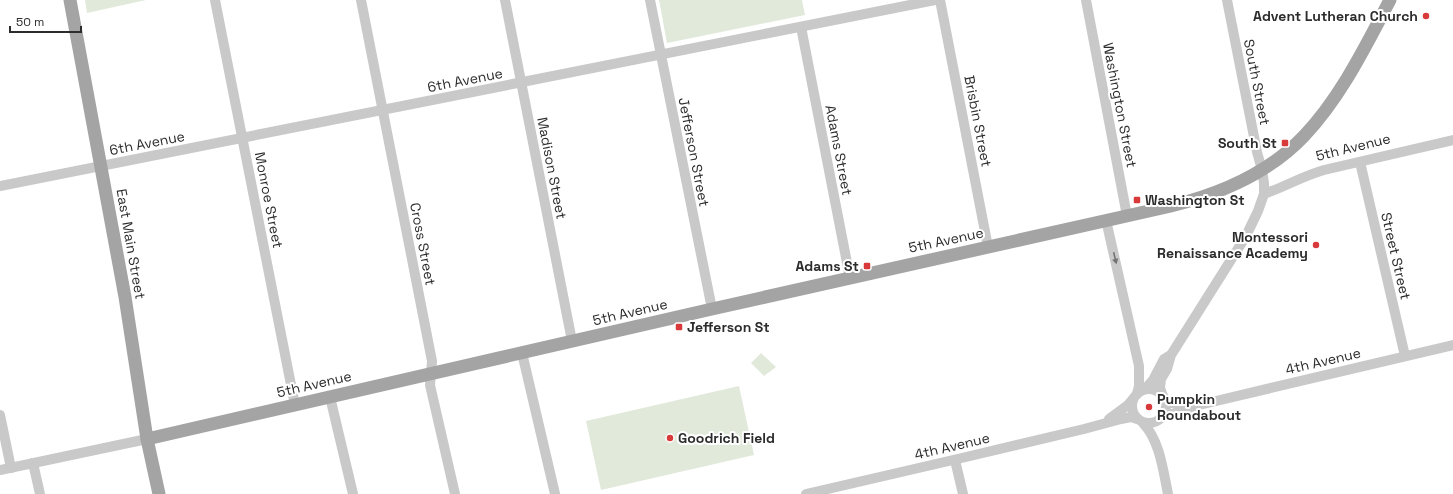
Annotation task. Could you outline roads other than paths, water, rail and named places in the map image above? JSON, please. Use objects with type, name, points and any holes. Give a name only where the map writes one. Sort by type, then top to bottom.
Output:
[{"type":"main road","name":"East Main Street","points":[[70,0],[124,297],[147,439],[159,494]]},
{"type":"main road","name":"5th Avenue","points":[[147,439],[712,309],[988,248],[1186,202],[1209,195],[1231,186],[1262,170],[1304,136],[1326,108],[1356,64],[1390,0]]},
{"type":"street","name":"Monroe Street","points":[[215,0],[295,405]]},
{"type":"street","name":"Cross Street","points":[[361,0],[432,361],[430,385],[455,494]]},
{"type":"street","name":"Madison Street","points":[[505,0],[572,341]]},
{"type":"street","name":"Jefferson Street","points":[[650,0],[660,56],[712,309]]},
{"type":"street","name":"6th Avenue","points":[[0,186],[660,56],[935,0]]},
{"type":"street","name":"Brisbin Street","points":[[940,0],[988,248]]},
{"type":"street","name":"Washington Street","points":[[1086,0],[1127,216]]},
{"type":"street","name":"South Street","points":[[1227,0],[1257,152],[1262,170],[1264,194]]},
{"type":"street","name":"Adams Street","points":[[801,27],[850,278]]},
{"type":"street","name":"5th Avenue","points":[[1264,194],[1279,189],[1311,174],[1453,140]]},
{"type":"street","name":"Street Street","points":[[1360,162],[1405,356]]},
{"type":"street","points":[[1168,494],[1160,456],[1158,430],[1166,410],[1164,398],[1160,388],[1161,379],[1167,369],[1171,355],[1246,236],[1264,194]]},
{"type":"street","points":[[1106,220],[1139,366],[1138,394],[1131,406],[1132,412],[1152,436],[1160,456]]},
{"type":"street","name":"4th Avenue","points":[[1162,418],[1199,405],[1453,345]]},
{"type":"street","points":[[522,353],[554,494]]},
{"type":"street","name":"4th Avenue","points":[[1105,423],[1128,405],[1153,380],[1164,359],[1171,355]]},
{"type":"street","points":[[1138,394],[1156,390],[1164,398]]},
{"type":"street","points":[[330,397],[352,494]]},
{"type":"street","name":"4th Avenue","points":[[1164,398],[1176,404],[1199,405]]},
{"type":"street","points":[[0,415],[11,468]]},
{"type":"street","name":"4th Avenue","points":[[806,494],[955,460],[1131,417],[1140,421]]},
{"type":"street","points":[[1140,421],[1150,424],[1162,418]]},
{"type":"street","name":"5th Avenue","points":[[0,470],[147,439]]},
{"type":"street","points":[[955,460],[963,494]]},
{"type":"street","points":[[33,463],[40,494]]},
{"type":"place","name":"Advent Lutheran Church","points":[[1426,16]]},
{"type":"place","name":"South St","points":[[1285,143]]},
{"type":"place","name":"Washington St","points":[[1137,200]]},
{"type":"place","name":"Montessori Renaissance Academy","points":[[1316,245]]},
{"type":"place","name":"Adams St","points":[[867,266]]},
{"type":"place","name":"Jefferson St","points":[[679,327]]},
{"type":"place","name":"Pumpkin Roundabout","points":[[1149,407]]},
{"type":"place","name":"Goodrich Field","points":[[670,438]]}]
